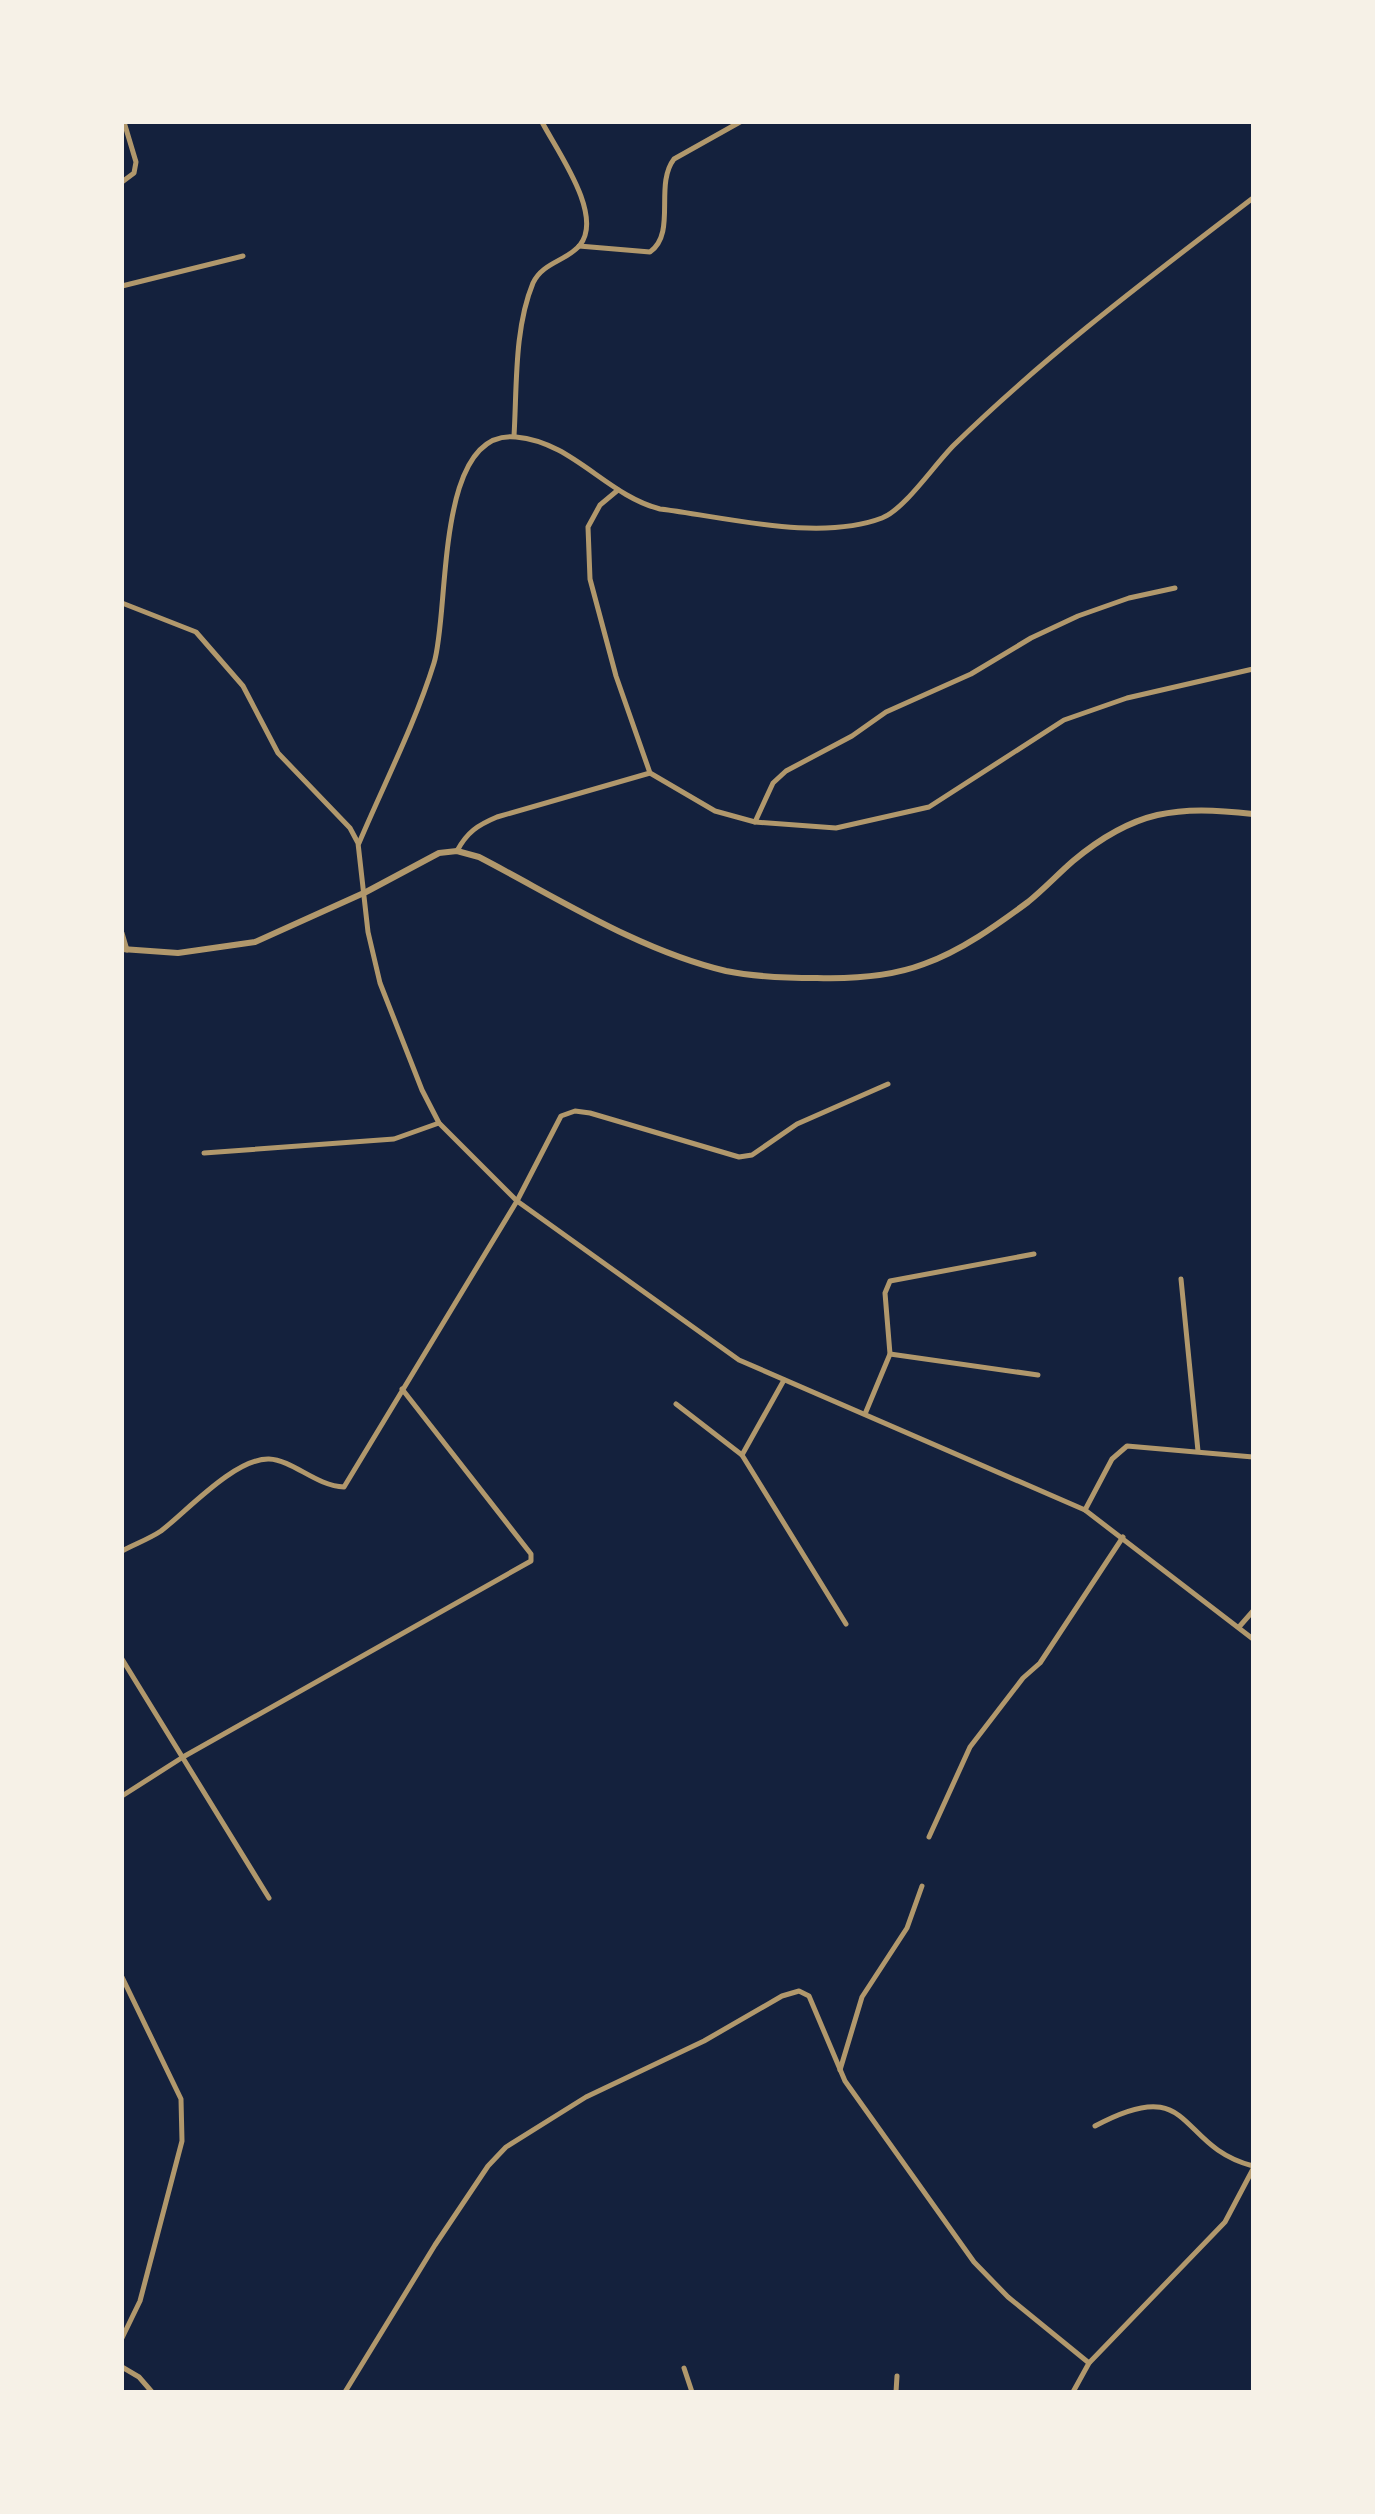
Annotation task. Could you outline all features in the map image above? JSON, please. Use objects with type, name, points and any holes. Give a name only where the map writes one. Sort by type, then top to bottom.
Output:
[{"type":"street","points":[[122,182],[134,173],[136,162],[124,122]]},
{"type":"street","points":[[514,436],[521,342],[534,281],[548,264],[579,246],[587,230],[587,214],[542,122]]},
{"type":"street","points":[[579,246],[650,252],[658,246],[663,235],[667,169],[674,159],[740,122]]},
{"type":"street","points":[[358,843],[434,664],[443,626],[450,524],[457,491],[476,452],[497,439],[514,436],[555,445],[636,503],[660,509],[820,529],[883,517],[902,507],[927,472],[1057,348],[1253,198]]},
{"type":"street","points":[[122,286],[243,256]]},
{"type":"street","points":[[618,490],[600,505],[588,527],[590,579],[616,676],[650,773],[715,811],[755,822],[836,828],[929,807],[1064,720],[1127,698],[1253,669]]},
{"type":"street","points":[[755,822],[773,783],[786,771],[852,736],[886,712],[971,674],[1031,638],[1078,616],[1129,598],[1175,588]]},
{"type":"street","points":[[122,603],[196,632],[243,686],[278,753],[350,828],[358,843],[366,892],[368,932],[380,983],[398,1036],[439,1123],[517,1201],[725,1351],[1085,1510],[1253,1639]]},
{"type":"street","points":[[457,851],[465,835],[477,825],[650,773]]},
{"type":"street","points":[[122,933],[124,950],[178,953],[255,942],[366,892],[419,860],[457,851],[479,857],[629,935],[678,956],[727,971],[847,979],[900,972],[928,963],[959,946],[998,923],[1093,845],[1131,821],[1156,813],[1187,809],[1253,814]]},
{"type":"street","points":[[122,1551],[158,1533],[234,1472],[253,1463],[270,1459],[330,1486],[344,1487],[517,1201],[561,1116],[575,1111],[739,1157],[752,1155],[833,1106],[888,1084]]},
{"type":"street","points":[[204,1153],[394,1139],[439,1123]]},
{"type":"street","points":[[865,1414],[890,1354],[885,1293],[890,1281],[1034,1254]]},
{"type":"street","points":[[1181,1279],[1198,1451]]},
{"type":"street","points":[[890,1354],[1038,1375]]},
{"type":"street","points":[[742,1455],[785,1379]]},
{"type":"street","points":[[122,1796],[183,1757],[531,1561],[531,1554],[402,1389]]},
{"type":"street","points":[[676,1404],[742,1455],[846,1624]]},
{"type":"street","points":[[1085,1510],[1121,1449],[1134,1444],[1253,1457]]},
{"type":"street","points":[[929,1837],[970,1747],[1023,1678],[1040,1663],[1123,1537]]},
{"type":"street","points":[[1239,1627],[1253,1611]]},
{"type":"street","points":[[122,1659],[269,1898]]},
{"type":"street","points":[[840,2070],[862,1997],[907,1928],[922,1886]]},
{"type":"street","points":[[122,1977],[181,2099],[183,2119],[182,2141],[140,2301],[122,2338]]},
{"type":"street","points":[[345,2392],[488,2166],[506,2147],[549,2117],[704,2041],[782,1996],[799,1991],[809,1996],[840,2070],[974,2262],[1008,2297],[1089,2363]]},
{"type":"street","points":[[1073,2392],[1089,2363],[1225,2222],[1253,2168],[1218,2153],[1181,2114],[1165,2106],[1127,2109],[1095,2126]]},
{"type":"street","points":[[122,2367],[139,2377],[152,2392]]},
{"type":"street","points":[[684,2368],[692,2392]]},
{"type":"street","points":[[896,2392],[897,2376]]}]
